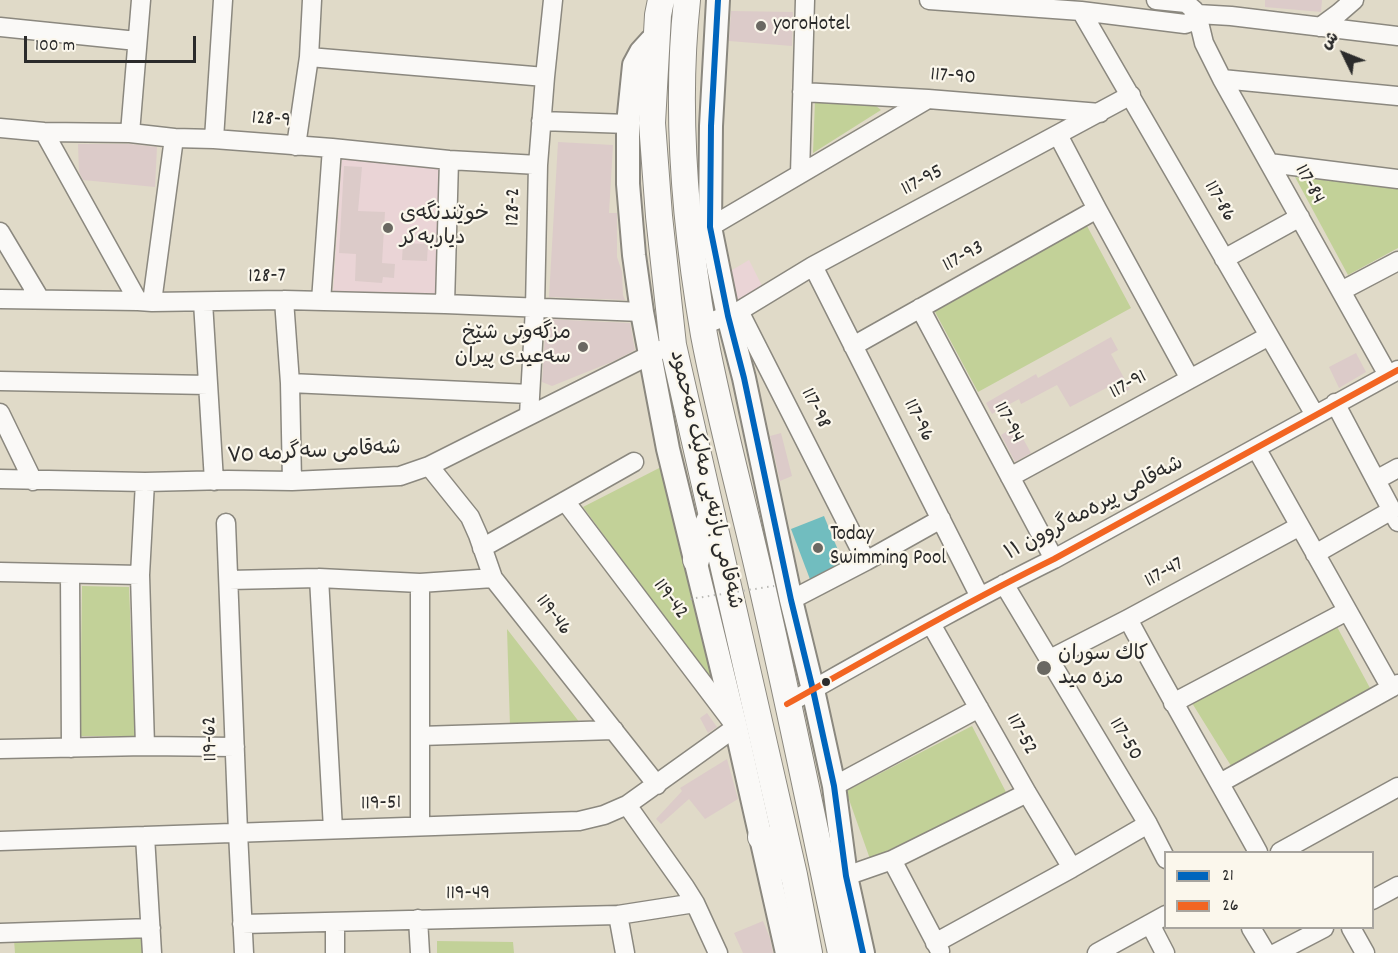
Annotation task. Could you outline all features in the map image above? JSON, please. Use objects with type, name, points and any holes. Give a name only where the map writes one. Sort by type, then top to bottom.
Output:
[{"type":"highway","name":"شەقامی بازنەیی مەلیک مەحمود","points":[[687,0],[682,116],[687,222],[700,230],[703,325],[841,953]]},
{"type":"highway","name":"شەقامی بازنەیی مەلیک مەحمود","points":[[657,13],[651,123],[659,216],[662,349],[712,515],[794,875],[809,953]]},
{"type":"highway","points":[[696,560],[712,515]]},
{"type":"highway","points":[[761,837],[794,875]]},
{"type":"main road","points":[[718,0],[711,126],[700,230],[733,314],[768,494],[834,786],[846,876],[863,953]]},
{"type":"main road","points":[[657,13],[651,41],[640,52],[634,65],[628,124],[628,184],[634,255],[642,312],[662,349],[668,449],[736,727],[787,953]]},
{"type":"main road","points":[[742,502],[768,494]]},
{"type":"street","points":[[130,133],[141,0]]},
{"type":"street","points":[[214,139],[223,0]]},
{"type":"street","points":[[296,146],[309,57],[312,0]]},
{"type":"street","name":"128-2","points":[[529,415],[535,308],[538,165],[553,0]]},
{"type":"street","points":[[800,174],[805,0]]},
{"type":"street","points":[[929,0],[1081,11],[1185,24],[1191,22],[1197,14],[1231,8],[1320,27],[1398,36]]},
{"type":"street","points":[[1156,0],[1186,3],[1197,14]]},
{"type":"street","points":[[1320,27],[1354,0]]},
{"type":"street","name":"117-86","points":[[1081,11],[1315,415]]},
{"type":"street","name":"117-84","points":[[1197,14],[1204,43],[1222,79],[1341,291],[1393,372]]},
{"type":"street","points":[[0,27],[137,41]]},
{"type":"street","points":[[309,57],[545,77]]},
{"type":"street","points":[[1222,79],[1398,96]]},
{"type":"street","name":"117-90","points":[[802,92],[928,99],[1100,113]]},
{"type":"street","name":"117-95","points":[[733,314],[813,266],[1131,95]]},
{"type":"street","points":[[700,230],[928,99]]},
{"type":"street","points":[[541,120],[628,124]]},
{"type":"street","name":"128-9","points":[[0,128],[44,132],[130,133],[332,148],[449,160],[538,165]]},
{"type":"street","points":[[44,132],[145,302]]},
{"type":"street","points":[[1059,135],[1190,379]]},
{"type":"street","points":[[145,302],[174,138]]},
{"type":"street","points":[[321,301],[332,148]]},
{"type":"street","points":[[445,304],[449,160]]},
{"type":"street","points":[[1269,163],[1398,179]]},
{"type":"street","name":"117-93","points":[[853,346],[1097,209]]},
{"type":"street","points":[[1224,259],[1300,217]]},
{"type":"street","points":[[0,232],[40,299]]},
{"type":"street","points":[[1341,291],[1398,261]]},
{"type":"street","name":"117-96","points":[[813,266],[980,597]]},
{"type":"street","name":"128-7","points":[[0,299],[145,302],[284,300],[642,312]]},
{"type":"street","points":[[284,300],[291,383],[292,482]]},
{"type":"street","points":[[203,302],[214,481]]},
{"type":"street","name":"117-94","points":[[920,308],[1054,559]]},
{"type":"street","points":[[703,325],[733,314]]},
{"type":"street","name":"117-98","points":[[733,314],[866,561]]},
{"type":"street","name":"117-91","points":[[1010,477],[1269,336]]},
{"type":"street","name":"شەقامی سەگرمە ٧٥","points":[[0,479],[292,482],[400,476],[429,465],[662,349]]},
{"type":"street","name":"شەقامی پیرەمەگروون ١١","points":[[787,704],[1393,372]]},
{"type":"street","points":[[0,381],[208,385]]},
{"type":"street","points":[[291,383],[530,394]]},
{"type":"street","points":[[1315,554],[1395,516],[1335,403]]},
{"type":"street","points":[[0,413],[33,481]]},
{"type":"street","points":[[1220,783],[1394,686],[1347,611],[1256,448]]},
{"type":"street","points":[[482,548],[634,462]]},
{"type":"street","name":"119-46","points":[[429,465],[470,517],[493,578],[657,784]]},
{"type":"street","points":[[1376,480],[1398,468]]},
{"type":"street","points":[[145,482],[140,574],[145,746]]},
{"type":"street","name":"119-42","points":[[566,501],[736,727]]},
{"type":"street","points":[[791,600],[941,519]]},
{"type":"street","name":"119-62","points":[[226,523],[244,953]]},
{"type":"street","name":"117-47","points":[[1050,659],[1128,620],[1300,526]]},
{"type":"street","points":[[0,572],[140,574]]},
{"type":"street","points":[[70,574],[71,748]]},
{"type":"street","points":[[319,578],[333,829]]},
{"type":"street","points":[[229,580],[319,578],[420,583],[493,578]]},
{"type":"street","points":[[420,583],[420,826]]},
{"type":"street","name":"117-50","points":[[1004,584],[1148,824],[1164,855]]},
{"type":"street","points":[[1173,703],[1347,611]]},
{"type":"street","points":[[1128,620],[1257,851]]},
{"type":"street","name":"117-52","points":[[931,624],[1072,868]]},
{"type":"street","points":[[834,786],[979,708]]},
{"type":"street","name":"119-51","points":[[0,841],[579,821],[627,805],[736,727]]},
{"type":"street","points":[[420,736],[614,729]]},
{"type":"street","points":[[0,749],[235,747]]},
{"type":"street","points":[[1282,851],[1398,787]]},
{"type":"street","points":[[846,876],[892,860],[1027,793]]},
{"type":"street","points":[[627,805],[695,903],[718,953]]},
{"type":"street","points":[[892,860],[938,948],[1148,824]]},
{"type":"street","points":[[145,836],[152,953]]},
{"type":"street","points":[[1374,899],[1398,886]]},
{"type":"street","name":"119-49","points":[[242,924],[618,915],[695,903]]},
{"type":"street","points":[[618,915],[625,953]]},
{"type":"street","points":[[418,919],[420,953]]},
{"type":"street","points":[[1097,953],[1158,919],[1165,953]]},
{"type":"street","points":[[334,922],[335,953]]},
{"type":"street","points":[[0,933],[151,928]]},
{"type":"street","points":[[1252,929],[1266,953]]},
{"type":"street","points":[[1276,953],[1320,929]]},
{"type":"street","points":[[1352,929],[1365,953]]},
{"type":"path","points":[[690,599],[774,586]]},
{"type":"shaded area","name":"خوێندنگەی دیاربەکر","points":[[342,156],[442,164],[436,298],[333,291]]},
{"type":"shaded area","points":[[749,260],[763,288],[738,302],[727,273]]},
{"type":"green space","points":[[815,100],[870,101],[881,110],[813,153]]},
{"type":"green space","points":[[1295,177],[1398,188],[1398,248],[1348,275]]},
{"type":"green space","points":[[1087,226],[1131,308],[978,392],[934,310]]},
{"type":"green space","points":[[667,464],[720,693],[583,507]]},
{"type":"green space","points":[[82,586],[129,587],[135,736],[80,736]]},
{"type":"green space","points":[[1336,625],[1370,688],[1233,769],[1192,703]]},
{"type":"green space","points":[[507,629],[580,723],[510,726]]},
{"type":"green space","points":[[972,726],[1007,794],[870,859],[846,791]]},
{"type":"green space","points":[[142,938],[142,953],[15,953],[14,940]]},
{"type":"green space","points":[[437,941],[513,942],[514,953],[437,953]]},
{"type":"water","name":"Today Swimming Pool","points":[[824,516],[845,567],[811,582],[791,529]]},
{"type":"building","points":[[1265,0],[1322,0],[1321,12],[1265,7]]},
{"type":"building","name":"yoroHotel","points":[[731,11],[793,12],[792,46],[729,41]]},
{"type":"building","points":[[558,142],[613,145],[609,213],[617,213],[617,257],[622,272],[625,300],[549,297]]},
{"type":"building","points":[[78,144],[131,144],[157,147],[155,187],[83,180],[79,172]]},
{"type":"building","points":[[344,166],[362,167],[358,211],[385,212],[382,263],[395,264],[394,278],[383,277],[382,283],[355,281],[356,254],[339,253]]},
{"type":"building","points":[[403,243],[428,244],[427,261],[402,260]]},
{"type":"building","points":[[546,319],[630,323],[635,350],[552,386],[542,382]]},
{"type":"building","points":[[1111,337],[1118,350],[1111,354],[1130,389],[1119,395],[1114,384],[1070,407],[1057,385],[1021,404],[1019,399],[992,414],[986,403],[1036,374],[1038,378]]},
{"type":"building","points":[[1356,353],[1366,372],[1339,388],[1329,367]]},
{"type":"building","points":[[1016,426],[1031,453],[1015,462],[1001,435]]},
{"type":"building","points":[[781,433],[792,476],[780,481],[770,436]]},
{"type":"building","points":[[707,713],[717,727],[708,733],[700,718]]},
{"type":"building","points":[[727,759],[738,799],[705,819],[689,799],[661,824],[656,819],[682,791],[680,788]]},
{"type":"building","points":[[763,921],[773,953],[743,953],[734,933]]},
{"type":"transit line","name":"21","points":[[718,0],[711,126],[710,227],[834,786],[846,876],[863,953]]},
{"type":"transit line","name":"26","points":[[787,704],[1398,370]]},
{"type":"place","name":"yoroHotel","points":[[761,26]]},
{"type":"place","name":"خوێندنگەی دیاربەکر","points":[[388,228]]},
{"type":"place","name":"مزگەوتی شێخ سەعیدی پیران","points":[[583,347]]},
{"type":"place","name":"Today Swimming Pool","points":[[818,548]]},
{"type":"place","name":"كاك سوران مزه ميد","points":[[1044,668]]}]
